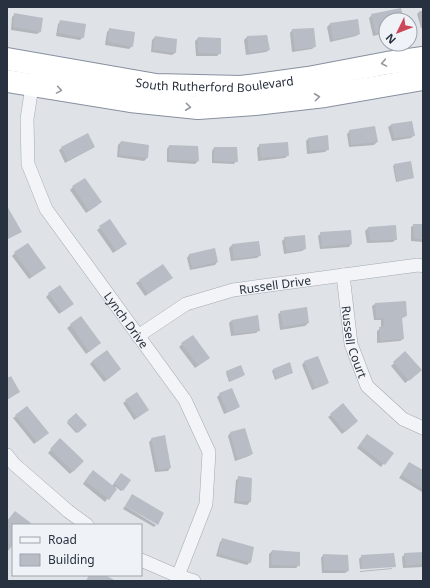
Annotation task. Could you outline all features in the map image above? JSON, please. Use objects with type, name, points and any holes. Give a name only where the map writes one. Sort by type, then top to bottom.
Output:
[{"type":"highway","name":"South Rutherford Boulevard","points":[[7,59],[156,85],[241,87],[308,78],[387,63],[423,58]]},
{"type":"highway","name":"South Rutherford Boulevard","points":[[7,81],[130,101],[198,108],[255,104],[325,96],[423,79]]},
{"type":"street","name":"Lynch Drive","points":[[35,64],[27,119],[28,164],[46,209],[185,400],[209,452],[206,504],[178,576]]},
{"type":"street","name":"Russell Drive","points":[[138,336],[186,304],[233,290],[343,274],[418,265],[423,266]]},
{"type":"street","name":"Russell Court","points":[[343,274],[351,344],[368,386],[403,419],[423,428]]},
{"type":"street","points":[[9,464],[86,524]]},
{"type":"street","points":[[142,560],[178,576],[194,581]]},
{"type":"building","points":[[401,8],[402,12],[381,12]]},
{"type":"building","points":[[14,13],[43,18],[41,32],[13,27]]},
{"type":"building","points":[[378,13],[378,34],[376,34],[371,14]]},
{"type":"building","points":[[358,19],[360,34],[333,40],[330,23]]},
{"type":"building","points":[[60,20],[86,24],[84,38],[58,33]]},
{"type":"building","points":[[109,28],[135,32],[133,47],[108,42]]},
{"type":"building","points":[[314,28],[316,47],[295,50],[292,29]]},
{"type":"building","points":[[267,35],[270,50],[249,53],[247,36]]},
{"type":"building","points":[[155,36],[177,39],[176,53],[153,50]]},
{"type":"building","points":[[198,37],[221,38],[221,54],[198,53]]},
{"type":"building","points":[[412,121],[415,136],[394,138],[391,124]]},
{"type":"building","points":[[375,126],[378,142],[351,145],[349,130]]},
{"type":"building","points":[[88,133],[95,147],[68,161],[61,147]]},
{"type":"building","points":[[328,135],[329,150],[310,151],[308,138]]},
{"type":"building","points":[[121,141],[149,145],[148,158],[119,155]]},
{"type":"building","points":[[288,142],[289,156],[261,158],[259,144]]},
{"type":"building","points":[[169,145],[198,146],[199,161],[169,160]]},
{"type":"building","points":[[214,147],[237,147],[238,162],[214,161]]},
{"type":"building","points":[[411,161],[414,178],[397,181],[394,164]]},
{"type":"building","points":[[85,178],[102,202],[89,211],[72,186]]},
{"type":"building","points":[[7,206],[22,232],[8,239],[7,238]]},
{"type":"building","points":[[110,219],[127,244],[116,251],[99,226]]},
{"type":"building","points":[[413,224],[423,224],[423,239],[414,239]]},
{"type":"building","points":[[396,225],[397,240],[370,241],[368,227]]},
{"type":"building","points":[[351,230],[352,244],[322,247],[320,232]]},
{"type":"building","points":[[305,235],[306,249],[287,252],[284,237]]},
{"type":"building","points":[[259,241],[261,256],[234,259],[232,244]]},
{"type":"building","points":[[28,243],[46,268],[32,277],[14,252]]},
{"type":"building","points":[[215,248],[218,262],[192,268],[189,254]]},
{"type":"building","points":[[163,264],[173,278],[148,294],[139,280]]},
{"type":"building","points":[[60,285],[74,304],[62,312],[48,293]]},
{"type":"building","points":[[406,301],[407,316],[402,317],[404,339],[380,341],[379,327],[384,326],[383,318],[376,318],[375,303]]},
{"type":"building","points":[[307,307],[309,323],[283,327],[280,311]]},
{"type":"building","points":[[258,315],[260,331],[234,334],[232,320]]},
{"type":"building","points":[[81,316],[101,343],[89,352],[70,324]]},
{"type":"building","points":[[193,335],[210,358],[198,366],[181,343]]},
{"type":"building","points":[[107,350],[121,369],[107,380],[92,361]]},
{"type":"building","points":[[405,351],[422,370],[409,381],[393,362]]},
{"type":"building","points":[[318,356],[329,383],[315,388],[304,361]]},
{"type":"building","points":[[290,362],[293,373],[276,379],[273,369]]},
{"type":"building","points":[[241,365],[245,375],[230,381],[226,371]]},
{"type":"building","points":[[11,376],[20,392],[8,399],[7,378]]},
{"type":"building","points":[[232,388],[240,407],[227,412],[219,393]]},
{"type":"building","points":[[137,392],[149,410],[137,418],[125,400]]},
{"type":"building","points":[[343,403],[358,421],[345,432],[330,414]]},
{"type":"building","points":[[27,406],[49,433],[37,442],[15,415]]},
{"type":"building","points":[[76,413],[87,425],[78,433],[67,421]]},
{"type":"building","points":[[245,428],[253,454],[237,459],[230,432]]},
{"type":"building","points":[[367,434],[394,453],[385,465],[359,445]]},
{"type":"building","points":[[165,435],[171,468],[158,470],[151,438]]},
{"type":"building","points":[[60,438],[84,461],[73,472],[50,449]]},
{"type":"building","points":[[409,462],[423,470],[423,489],[401,475]]},
{"type":"building","points":[[93,470],[117,489],[109,500],[85,481]]},
{"type":"building","points":[[121,473],[131,480],[123,491],[114,483]]},
{"type":"building","points":[[238,476],[252,478],[251,502],[236,501]]},
{"type":"building","points":[[132,494],[164,513],[158,525],[125,506]]},
{"type":"building","points":[[15,511],[31,523],[12,524],[12,546],[7,552],[7,521]]},
{"type":"building","points":[[222,538],[254,547],[251,563],[218,554]]},
{"type":"building","points":[[272,550],[300,552],[300,566],[271,565]]},
{"type":"building","points":[[423,552],[423,564],[406,566],[404,553]]},
{"type":"building","points":[[394,553],[396,567],[362,569],[361,555]]},
{"type":"building","points":[[323,554],[348,555],[349,571],[324,570]]},
{"type":"building","points":[[88,576],[107,576],[116,581],[86,581]]}]
